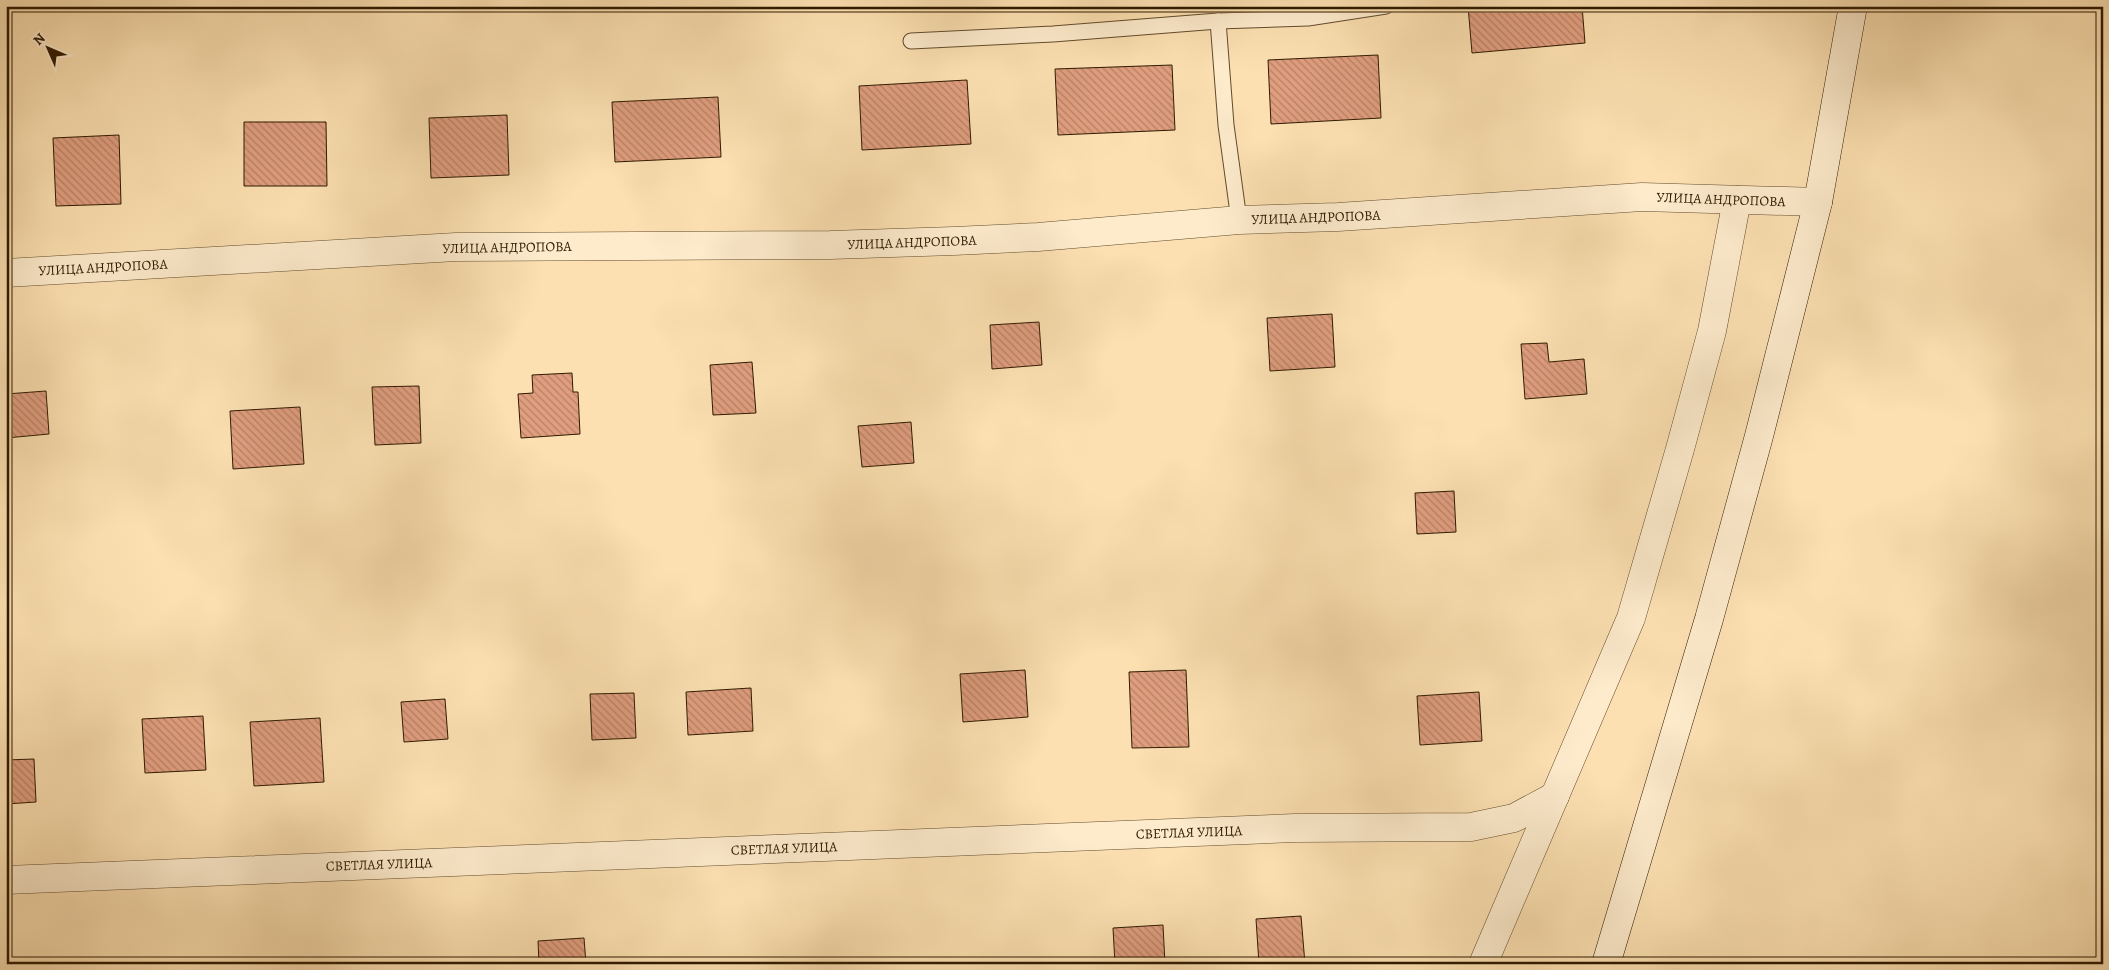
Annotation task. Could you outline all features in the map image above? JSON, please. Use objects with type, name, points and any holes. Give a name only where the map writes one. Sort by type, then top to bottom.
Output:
[{"type":"street","points":[[1606,964],[1760,436],[1818,202],[1853,6]]},
{"type":"street","name":"УЛИЦА АНДРОПОВА","points":[[6,273],[456,247],[830,245],[954,241],[1038,237],[1239,220],[1348,217],[1642,197],[1818,202]]},
{"type":"street","points":[[1483,964],[1631,618],[1712,331],[1737,200]]},
{"type":"street","name":"СВЕТЛАЯ УЛИЦА","points":[[6,880],[1256,829],[1471,827],[1514,818],[1555,796]]},
{"type":"lane","points":[[911,41],[1053,34],[1218,21],[1308,18],[1386,6]]},
{"type":"lane","points":[[1218,21],[1226,125],[1239,220]]},
{"type":"building","points":[[1468,6],[1582,6],[1585,43],[1472,53]]},
{"type":"building","points":[[1378,55],[1381,118],[1271,124],[1268,60]]},
{"type":"building","points":[[1172,65],[1175,130],[1058,135],[1055,69]]},
{"type":"building","points":[[967,80],[971,144],[862,150],[859,86]]},
{"type":"building","points":[[718,97],[721,157],[615,162],[612,102]]},
{"type":"building","points":[[507,115],[509,175],[431,178],[429,118]]},
{"type":"building","points":[[244,122],[326,122],[327,186],[244,186]]},
{"type":"building","points":[[119,135],[121,204],[56,206],[53,138]]},
{"type":"building","points":[[1332,314],[1335,367],[1270,371],[1267,318]]},
{"type":"building","points":[[1039,322],[1042,365],[992,369],[990,325]]},
{"type":"building","points":[[1547,343],[1549,362],[1584,359],[1587,394],[1525,399],[1521,344]]},
{"type":"building","points":[[752,362],[756,413],[713,415],[710,365]]},
{"type":"building","points":[[572,373],[573,392],[578,392],[580,434],[521,438],[518,394],[533,393],[532,375]]},
{"type":"building","points":[[419,386],[421,443],[375,445],[372,387]]},
{"type":"building","points":[[46,391],[49,434],[6,438],[6,394]]},
{"type":"building","points":[[300,407],[304,464],[233,469],[230,411]]},
{"type":"building","points":[[911,422],[914,463],[862,467],[858,426]]},
{"type":"building","points":[[1454,491],[1456,532],[1417,534],[1415,493]]},
{"type":"building","points":[[1025,670],[1028,717],[963,722],[960,674]]},
{"type":"building","points":[[1186,670],[1189,747],[1132,748],[1129,672]]},
{"type":"building","points":[[751,688],[753,731],[688,735],[686,692]]},
{"type":"building","points":[[1479,692],[1482,741],[1420,745],[1417,696]]},
{"type":"building","points":[[634,693],[636,738],[592,740],[590,694]]},
{"type":"building","points":[[445,699],[448,739],[404,742],[401,702]]},
{"type":"building","points":[[203,716],[206,770],[145,773],[142,719]]},
{"type":"building","points":[[320,718],[324,782],[254,786],[250,722]]},
{"type":"building","points":[[34,759],[36,802],[6,804],[6,760]]},
{"type":"building","points":[[1301,916],[1305,964],[1259,964],[1256,919]]},
{"type":"building","points":[[1163,925],[1165,964],[1115,964],[1113,928]]},
{"type":"building","points":[[584,938],[586,964],[539,964],[538,941]]}]
